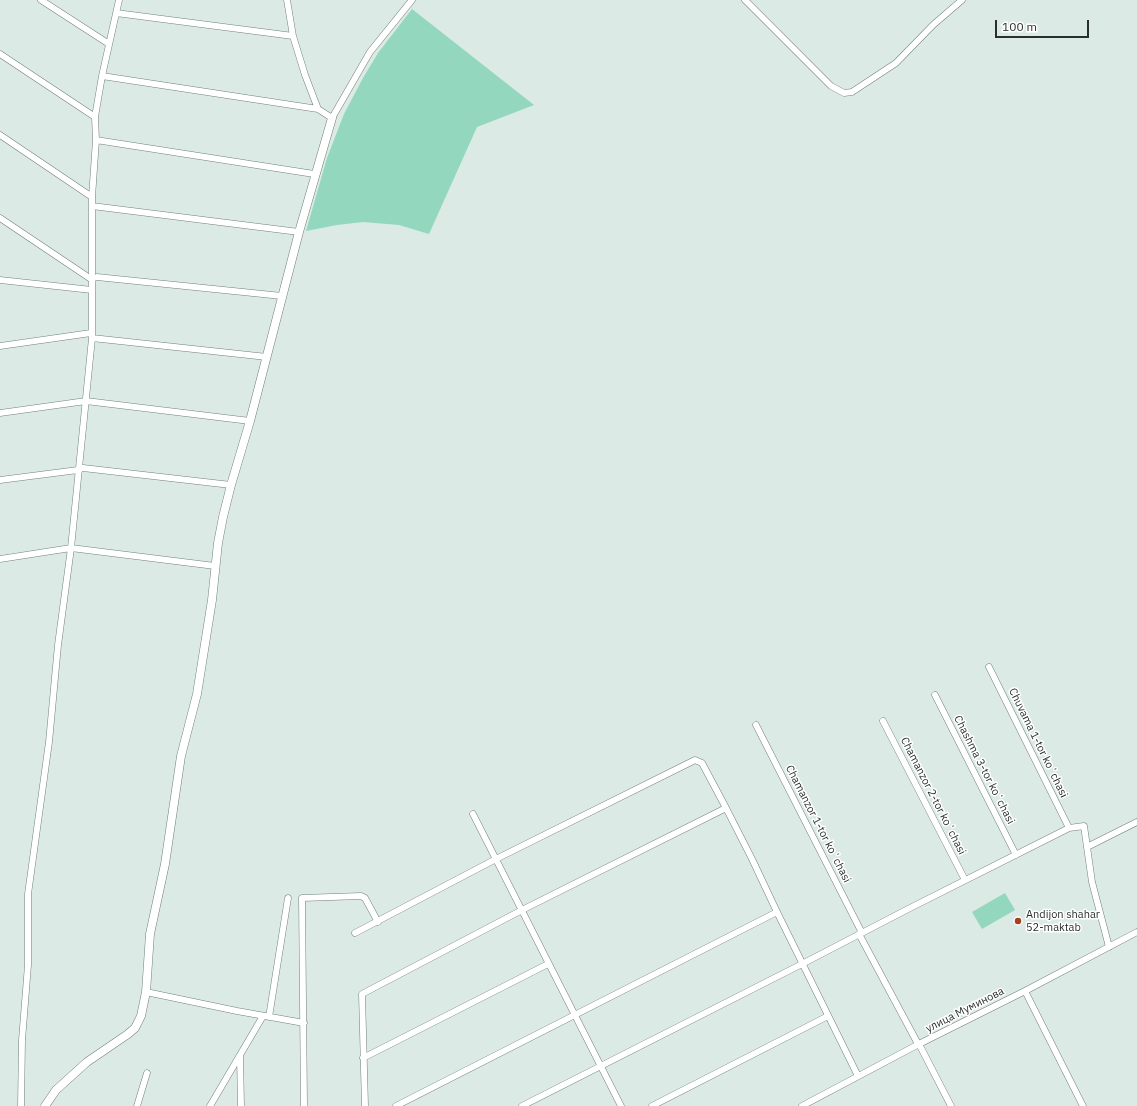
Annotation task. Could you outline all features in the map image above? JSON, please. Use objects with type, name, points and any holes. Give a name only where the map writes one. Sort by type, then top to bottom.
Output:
[{"type":"street","points":[[41,0],[109,44]]},
{"type":"street","points":[[21,1106],[22,1033],[28,965],[28,894],[49,742],[58,645],[71,548],[92,335],[92,197],[96,140],[95,117],[118,0]]},
{"type":"street","points":[[287,0],[293,36],[305,75],[318,109]]},
{"type":"street","points":[[45,1106],[56,1090],[70,1076],[135,1028],[141,1016],[146,992],[149,944],[164,864],[181,756],[198,687],[218,543],[231,485],[250,421],[314,174],[332,118],[370,52],[412,0]]},
{"type":"street","points":[[745,0],[830,86],[844,93],[852,92],[896,63],[933,25],[962,0]]},
{"type":"street","points":[[116,13],[293,36]]},
{"type":"street","points":[[0,54],[95,117]]},
{"type":"street","points":[[102,76],[318,109],[332,118]]},
{"type":"street","points":[[0,135],[92,197]]},
{"type":"street","points":[[96,140],[314,174]]},
{"type":"street","points":[[92,206],[299,232]]},
{"type":"street","points":[[0,218],[91,278],[97,277],[282,296]]},
{"type":"street","points":[[0,280],[92,290]]},
{"type":"street","points":[[0,346],[92,335],[266,357]]},
{"type":"street","points":[[0,414],[86,401],[250,421]]},
{"type":"street","points":[[0,480],[78,470],[83,468],[231,485]]},
{"type":"street","points":[[0,559],[71,548],[215,566]]},
{"type":"street","name":"Chuvama 1-tor koʻchasi","points":[[989,667],[1069,828]]},
{"type":"street","name":"Chashma 3-tor koʻchasi","points":[[935,695],[1016,855]]},
{"type":"street","name":"Chamanzor 2-tor koʻchasi","points":[[883,721],[965,880]]},
{"type":"street","name":"Chamanzor 1-tor koʻchasi","points":[[756,725],[860,933],[951,1106]]},
{"type":"street","points":[[355,933],[496,859],[695,760],[702,763],[726,808],[858,1076]]},
{"type":"street","points":[[365,1106],[362,994],[522,910],[726,808]]},
{"type":"street","points":[[473,814],[574,1016],[621,1106]]},
{"type":"street","points":[[1087,847],[1137,822]]},
{"type":"street","points":[[522,1106],[1069,828],[1084,826],[1092,882],[1109,947]]},
{"type":"street","points":[[304,1106],[302,898],[361,896],[365,898],[378,922]]},
{"type":"street","points":[[210,1106],[240,1055],[266,1017],[288,898]]},
{"type":"street","points":[[396,1106],[777,912]]},
{"type":"street","name":"улица Муминова","points":[[803,1106],[918,1044],[1025,991],[1137,932]]},
{"type":"street","points":[[363,1058],[548,964]]},
{"type":"street","points":[[1025,991],[1083,1106]]},
{"type":"street","points":[[146,992],[266,1017],[304,1023]]},
{"type":"street","points":[[652,1106],[828,1016]]},
{"type":"street","points":[[240,1055],[241,1106]]},
{"type":"street","points":[[137,1106],[147,1074]]},
{"type":"green space","points":[[412,9],[534,105],[477,127],[429,234],[399,225],[363,222],[306,231],[327,158],[344,114],[378,53]]},
{"type":"green space","points":[[1005,893],[1015,910],[982,929],[972,912]]},
{"type":"place","name":"Andijon shahar 52-maktab","points":[[1018,921]]}]
